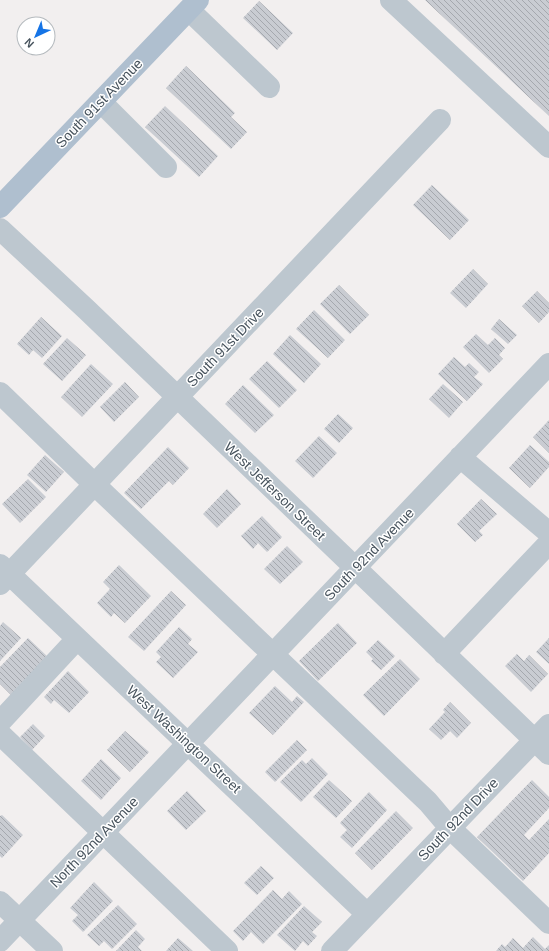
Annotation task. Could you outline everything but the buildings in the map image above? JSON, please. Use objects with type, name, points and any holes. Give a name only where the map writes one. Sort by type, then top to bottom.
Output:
[{"type":"main road","name":"South 91st Avenue","points":[[0,207],[193,5]]},
{"type":"street","points":[[391,0],[549,147]]},
{"type":"street","points":[[193,5],[269,87]]},
{"type":"street","points":[[101,102],[166,167]]},
{"type":"street","name":"South 91st Drive","points":[[3,574],[94,484],[177,398],[440,120]]},
{"type":"street","name":"West Jefferson Street","points":[[0,229],[87,310],[444,654],[544,740]]},
{"type":"street","name":"South 92nd Avenue","points":[[188,744],[549,364]]},
{"type":"street","points":[[0,393],[428,802],[450,828],[549,923]]},
{"type":"street","points":[[460,457],[549,533]]},
{"type":"street","points":[[444,654],[549,542]]},
{"type":"street","name":"West Washington Street","points":[[3,574],[77,639],[367,914]]},
{"type":"street","points":[[0,722],[77,639]]},
{"type":"street","points":[[0,734],[227,951]]},
{"type":"street","name":"South 92nd Drive","points":[[332,951],[450,828],[544,740]]},
{"type":"street","name":"North 92nd Avenue","points":[[0,941],[188,744]]},
{"type":"street","points":[[0,902],[52,951]]}]
